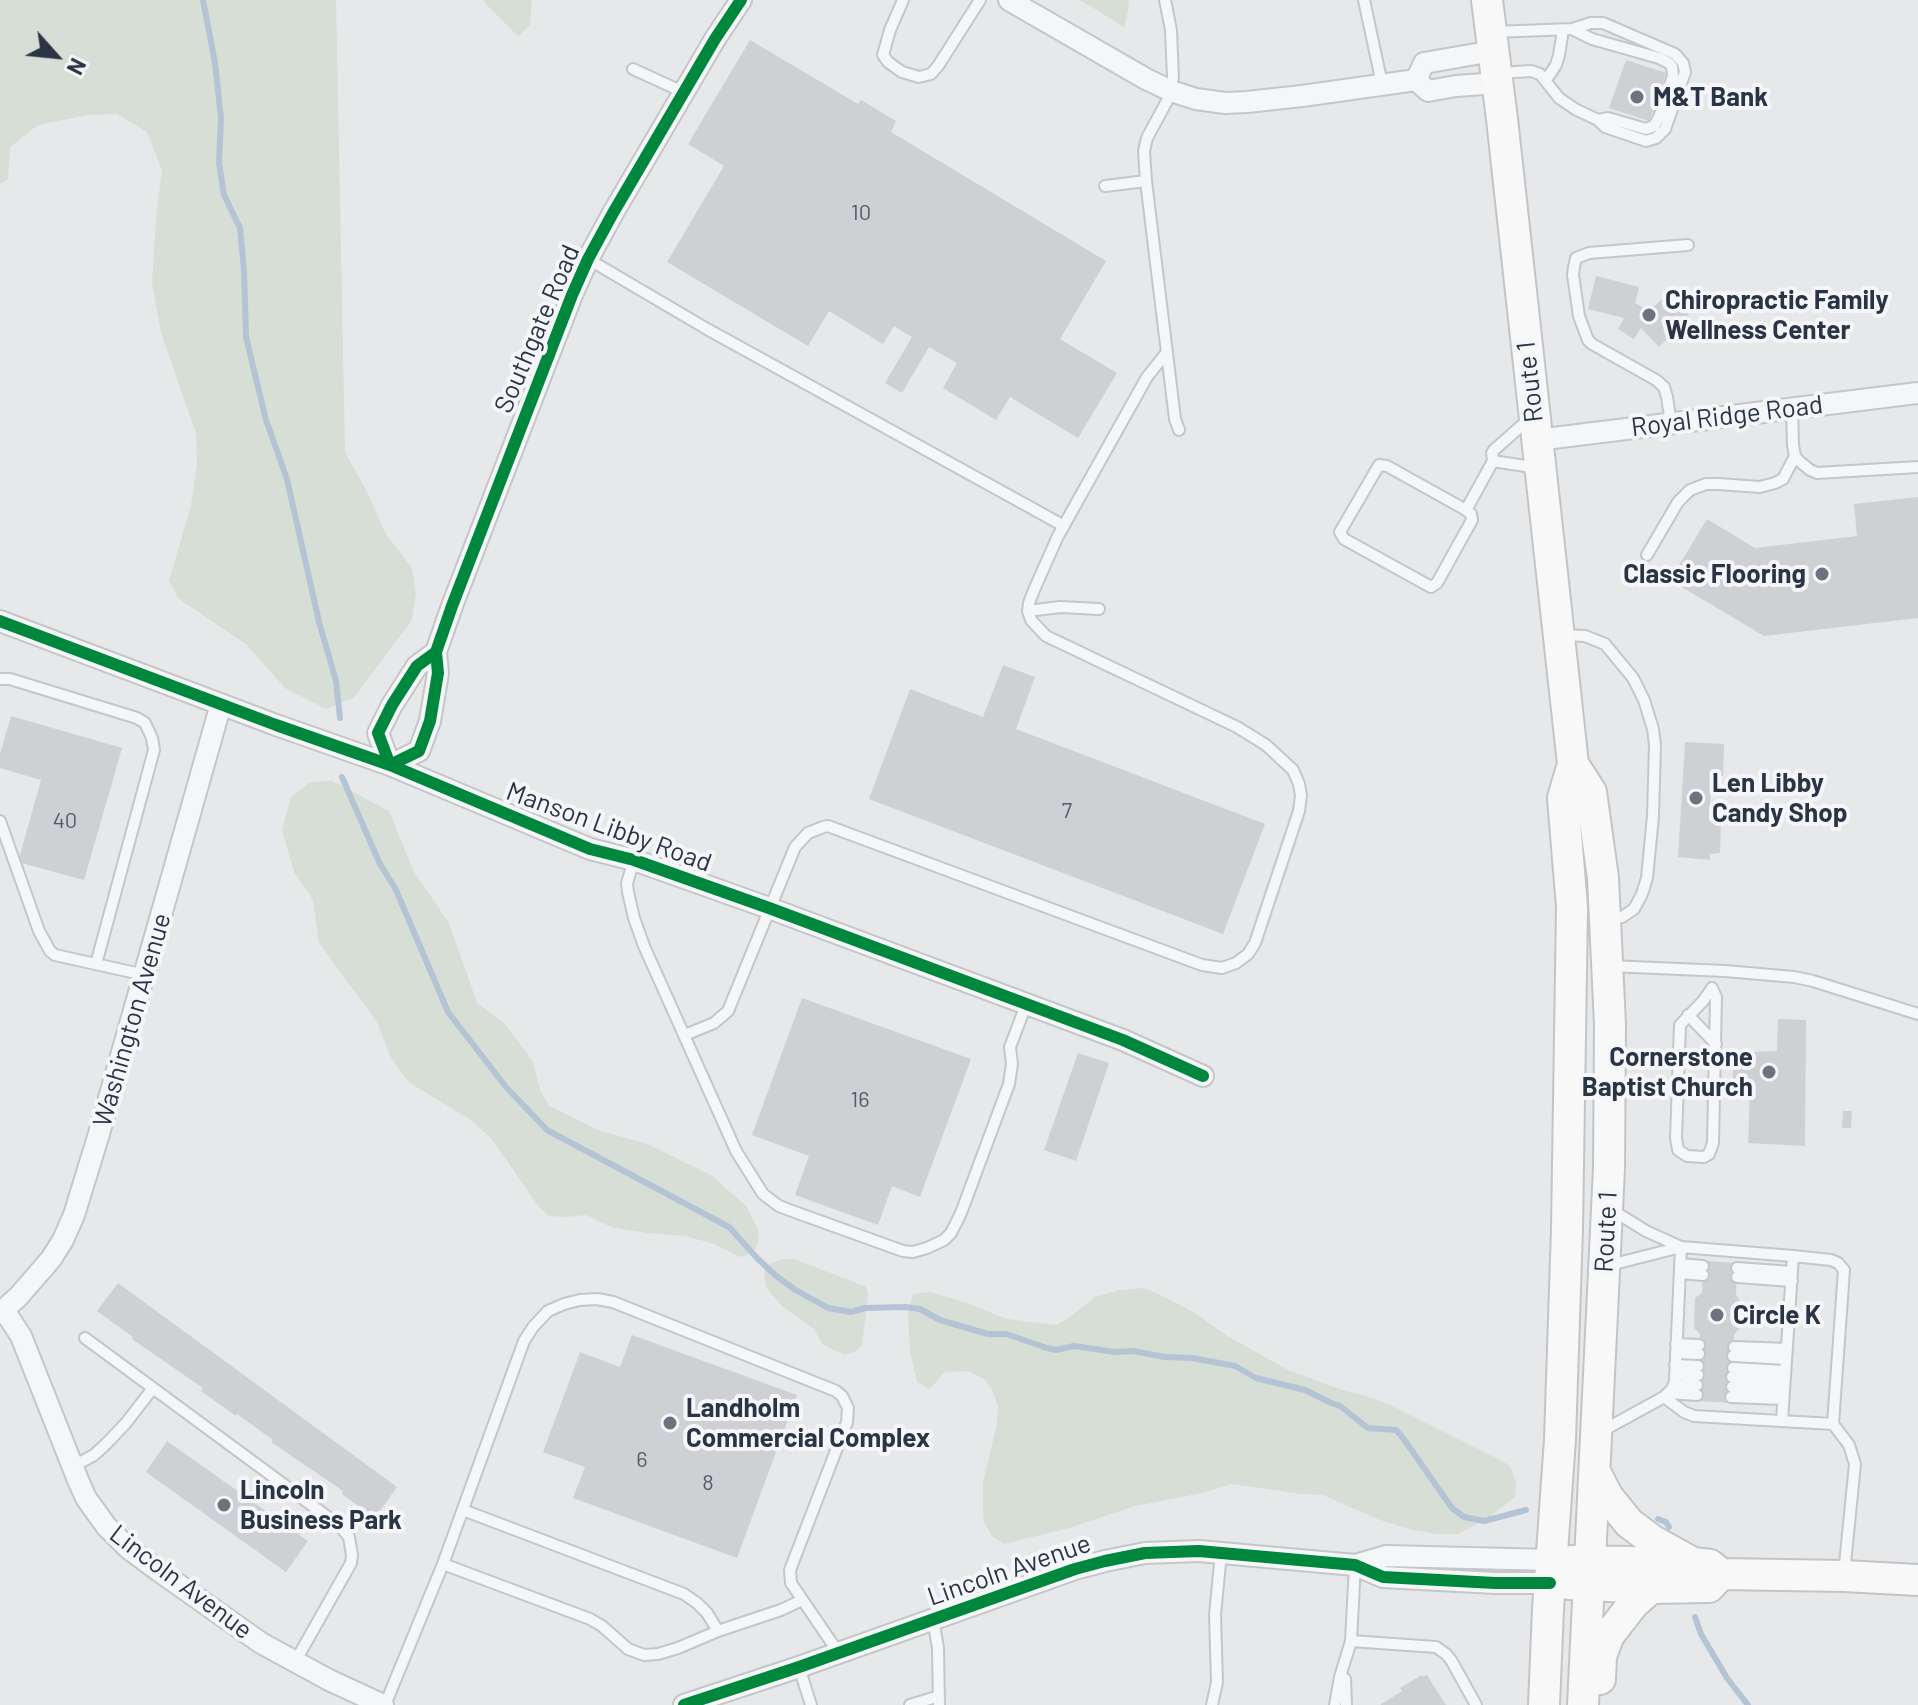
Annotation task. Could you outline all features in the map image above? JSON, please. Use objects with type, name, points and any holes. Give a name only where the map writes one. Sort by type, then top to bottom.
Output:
[{"type":"main road","name":"Route 1","points":[[1487,0],[1573,764],[1563,798],[1572,907],[1565,1280],[1560,1439],[1544,1705]]},
{"type":"main road","name":"Route 1","points":[[1573,764],[1591,792],[1603,878],[1610,1057],[1607,1207],[1583,1705]]},
{"type":"main road","points":[[1595,1471],[1608,1497],[1629,1523],[1653,1541],[1693,1563]]},
{"type":"main road","points":[[1551,1572],[1589,1573],[1693,1563],[1710,1565],[1721,1574],[1918,1580]]},
{"type":"main road","points":[[1589,1573],[1651,1588],[1709,1587],[1721,1574]]},
{"type":"main road","points":[[1599,1705],[1601,1656],[1605,1642],[1633,1604],[1651,1588]]},
{"type":"street","name":"Southgate Road","points":[[436,652],[417,666],[378,733],[390,765],[419,751],[430,721],[438,673],[436,652],[552,343],[588,259],[683,92],[741,0]]},
{"type":"street","points":[[1009,0],[1146,79],[1171,91],[1210,101],[1247,102],[1416,80],[1428,91],[1456,86],[1494,60]]},
{"type":"street","points":[[1416,80],[1424,63],[1494,60]]},
{"type":"street","name":"Royal Ridge Road","points":[[1537,441],[1918,393]]},
{"type":"street","name":"Manson Libby Road","points":[[0,621],[390,765],[590,849],[634,860],[769,908],[1123,1040],[1203,1076]]},
{"type":"street","name":"Washington Avenue","points":[[1,1310],[18,1297],[51,1259],[74,1215],[221,704]]},
{"type":"street","name":"Lincoln Avenue","points":[[1,1310],[21,1336],[72,1467],[86,1498],[106,1526],[128,1548],[261,1643],[384,1705]]},
{"type":"street","name":"Lincoln Avenue","points":[[684,1705],[1075,1569],[1157,1552],[1221,1553],[1355,1565],[1386,1556],[1551,1572]]},
{"type":"lane","points":[[903,0],[883,55],[902,72],[919,77],[928,76],[938,66],[980,0]]},
{"type":"lane","points":[[1165,0],[1174,68],[1171,91],[1147,138],[1144,151],[1179,430]]},
{"type":"lane","points":[[1364,0],[1382,84]]},
{"type":"lane","points":[[1603,23],[1667,49],[1683,63],[1684,78],[1662,134],[1646,141],[1605,127],[1598,120],[1575,109],[1559,98],[1540,74],[1494,60],[1568,29],[1603,23]]},
{"type":"lane","points":[[1546,80],[1556,65],[1568,29]]},
{"type":"lane","points":[[1568,29],[1659,58],[1669,63],[1673,70],[1654,126],[1646,129],[1608,118],[1598,120]]},
{"type":"lane","points":[[633,69],[683,92]]},
{"type":"lane","points":[[1105,186],[1146,181]]},
{"type":"lane","points":[[1671,423],[1664,387],[1588,340],[1579,316],[1573,275],[1576,258],[1589,253],[1688,245]]},
{"type":"lane","points":[[588,259],[707,329],[1064,526]]},
{"type":"lane","points":[[685,1035],[714,1023],[733,1004],[795,847],[808,833],[828,826],[1202,965],[1222,968],[1248,954],[1255,943],[1299,811],[1301,795],[1293,770],[1266,745],[1237,727],[1046,636],[1031,620],[1028,611],[1034,590],[1064,526],[1147,377],[1167,352]]},
{"type":"lane","points":[[1792,408],[1795,456],[1805,467],[1817,473],[1918,467]]},
{"type":"lane","points":[[1493,461],[1537,441]]},
{"type":"lane","points":[[1466,510],[1493,461],[1494,450],[1537,441]]},
{"type":"lane","points":[[1647,555],[1678,502],[1690,490],[1706,484],[1760,487],[1775,483],[1783,479],[1795,456]]},
{"type":"lane","points":[[1383,464],[1466,510],[1472,520],[1437,583],[1431,587],[1344,539],[1340,532],[1377,468],[1383,464]]},
{"type":"lane","points":[[1028,611],[1060,607],[1099,609]]},
{"type":"lane","points":[[1559,636],[1585,636],[1605,644],[1633,678],[1653,729],[1653,816],[1647,878],[1634,909],[1622,917],[1605,921]]},
{"type":"lane","points":[[0,679],[10,679],[137,718],[145,723],[152,738],[154,750],[96,964]]},
{"type":"lane","points":[[0,821],[45,945],[55,955],[145,975]]},
{"type":"lane","points":[[634,860],[627,883],[634,918],[736,1151],[763,1194],[792,1211],[903,1251],[913,1252],[944,1240],[961,1213],[1009,1084],[1012,1064],[1010,1047],[1026,1005]]},
{"type":"lane","points":[[1608,966],[1794,977],[1918,1014]]},
{"type":"lane","points":[[1712,988],[1716,997],[1716,1044],[1712,1148],[1704,1157],[1687,1156],[1678,1150],[1676,1138],[1680,1025],[1712,988],[1714,971]]},
{"type":"lane","points":[[1688,1015],[1716,1044]]},
{"type":"lane","points":[[1607,1207],[1646,1231],[1681,1247]]},
{"type":"lane","points":[[1681,1247],[1673,1373],[1684,1412],[1694,1416],[1833,1424]]},
{"type":"lane","points":[[1604,1266],[1681,1247],[1831,1260],[1844,1270],[1833,1424],[1849,1445],[1855,1464],[1844,1576]]},
{"type":"lane","points":[[1782,1421],[1793,1256]]},
{"type":"lane","points":[[1680,1269],[1703,1270]]},
{"type":"lane","points":[[1737,1273],[1792,1276]]},
{"type":"lane","points":[[384,1705],[443,1564],[524,1341],[548,1311],[580,1300],[613,1302],[836,1391],[847,1402],[847,1422],[790,1570],[791,1583],[838,1652]]},
{"type":"lane","points":[[85,1338],[340,1526],[349,1537],[351,1563],[295,1662]]},
{"type":"lane","points":[[1733,1351],[1785,1375]]},
{"type":"lane","points":[[1673,1373],[1698,1370]]},
{"type":"lane","points":[[1673,1373],[1698,1370]]},
{"type":"lane","points":[[1597,1434],[1673,1373],[1698,1370]]},
{"type":"lane","points":[[1785,1375],[1732,1382],[1785,1375]]},
{"type":"lane","points":[[72,1467],[94,1455],[107,1443],[153,1388]]},
{"type":"lane","points":[[463,1510],[684,1594],[707,1613],[718,1631]]},
{"type":"lane","points":[[1212,1705],[1217,1682],[1215,1615],[1221,1553]]},
{"type":"lane","points":[[443,1564],[590,1619],[628,1649],[644,1655],[678,1648],[802,1600]]},
{"type":"lane","points":[[1335,1705],[1351,1641],[1355,1565]]},
{"type":"lane","points":[[910,1705],[939,1700],[938,1648],[933,1619]]},
{"type":"lane","points":[[1351,1641],[1436,1647],[1451,1660],[1476,1705]]},
{"type":"lane","points":[[1345,1661],[1346,1705]]},
{"type":"lane","points":[[799,1667],[811,1705]]},
{"type":"shaded area","points":[[0,0],[336,0],[345,452],[386,534],[412,568],[416,593],[412,620],[354,697],[326,709],[285,688],[247,645],[178,598],[169,581],[191,505],[197,465],[196,433],[161,333],[152,283],[162,170],[147,132],[117,114],[88,115],[38,125],[10,147],[8,179],[0,184]]},
{"type":"shaded area","points":[[484,0],[532,0],[530,25],[518,36]]},
{"type":"shaded area","points":[[1080,0],[1128,0],[1124,27]]},
{"type":"shaded area","points":[[332,781],[389,811],[414,872],[449,923],[477,1003],[504,1023],[533,1062],[540,1090],[549,1106],[598,1130],[647,1144],[711,1175],[746,1206],[758,1229],[759,1241],[753,1253],[741,1257],[711,1243],[685,1236],[611,1227],[586,1215],[549,1216],[539,1207],[491,1138],[471,1120],[408,1082],[391,1058],[377,1022],[319,943],[313,900],[294,872],[282,830],[291,797],[310,782]]},
{"type":"shaded area","points":[[781,1259],[795,1259],[866,1287],[868,1294],[862,1345],[856,1351],[845,1355],[823,1345],[814,1329],[782,1306],[766,1287],[766,1266]]},
{"type":"shaded area","points":[[1144,1288],[1198,1315],[1227,1336],[1288,1370],[1388,1404],[1502,1461],[1510,1466],[1516,1482],[1515,1497],[1484,1521],[1457,1534],[1437,1534],[1380,1520],[1323,1495],[1232,1484],[1135,1506],[1069,1528],[1004,1544],[992,1536],[984,1522],[983,1511],[983,1482],[997,1424],[998,1406],[984,1379],[969,1371],[944,1372],[930,1389],[917,1382],[910,1352],[908,1315],[913,1294],[930,1292],[1007,1319],[1056,1325],[1095,1297]]},
{"type":"building","points":[[750,40],[858,104],[861,100],[896,121],[891,132],[1106,261],[1060,339],[1117,373],[1078,438],[1010,397],[996,420],[943,388],[957,363],[929,347],[902,393],[885,383],[912,337],[894,326],[883,344],[829,311],[808,346],[667,262],[724,166],[688,144]]},
{"type":"building","name":"M&T Bank","points":[[1626,60],[1666,73],[1657,109],[1654,108],[1649,121],[1609,108]]},
{"type":"building","name":"Chiropractic Family Wellness Center","points":[[1596,276],[1639,287],[1635,303],[1649,311],[1669,293],[1691,318],[1659,347],[1641,328],[1634,339],[1618,329],[1624,318],[1588,309]]},
{"type":"building","points":[[1918,497],[1918,618],[1764,636],[1670,580],[1707,519],[1755,548],[1857,536],[1854,504]]},
{"type":"building","points":[[1003,665],[1035,677],[1016,729],[1265,824],[1223,934],[869,799],[910,689],[983,717]]},
{"type":"building","points":[[11,716],[122,748],[84,880],[18,862],[41,780],[0,768],[0,754]]},
{"type":"building","name":"Len Libby Candy Shop","points":[[1685,742],[1724,744],[1723,776],[1712,776],[1709,821],[1721,821],[1720,853],[1710,854],[1710,860],[1678,857]]},
{"type":"building","points":[[802,998],[971,1059],[920,1197],[892,1186],[878,1225],[795,1195],[809,1156],[752,1135]]},
{"type":"building","name":"Cornerstone Baptist Church","points":[[1778,1019],[1806,1020],[1805,1146],[1748,1143],[1750,1091],[1732,1090],[1734,1053],[1777,1051]]},
{"type":"building","points":[[1078,1053],[1109,1063],[1076,1161],[1044,1150]]},
{"type":"building","points":[[1843,1111],[1852,1111],[1851,1128],[1842,1128]]},
{"type":"building","points":[[1704,1261],[1737,1263],[1736,1295],[1741,1302],[1739,1329],[1734,1335],[1731,1403],[1696,1401],[1700,1334],[1694,1328],[1695,1298],[1702,1293]]},
{"type":"building","points":[[118,1283],[397,1487],[375,1518],[342,1494],[343,1491],[201,1391],[203,1388],[97,1311]]},
{"type":"building","name":"Landholm Commercial Complex","points":[[632,1335],[797,1395],[737,1558],[573,1498],[585,1467],[543,1452],[580,1352],[620,1367]]},
{"type":"building","name":"Lincoln Business Park","points":[[167,1441],[308,1541],[286,1572],[146,1472]]},
{"type":"building","points":[[1427,1675],[1446,1705],[1380,1705],[1402,1691],[1400,1688]]},
{"type":"waterway","points":[[203,0],[221,118],[219,163],[224,195],[240,228],[246,337],[266,420],[287,479],[319,622],[336,681],[340,718]]},
{"type":"waterway","points":[[342,777],[379,862],[396,890],[448,1012],[506,1087],[547,1130],[729,1227],[757,1258],[794,1289],[828,1308],[851,1312],[865,1308],[920,1309],[940,1320],[988,1334],[1006,1334],[1056,1350],[1074,1346],[1115,1352],[1133,1351],[1235,1366],[1256,1378],[1305,1390],[1340,1406],[1368,1428],[1396,1430],[1452,1508],[1464,1517],[1484,1521],[1526,1510]]},
{"type":"waterway","points":[[1658,1519],[1669,1527]]},
{"type":"waterway","points":[[1695,1617],[1701,1634],[1727,1678],[1748,1705]]},
{"type":"cycle path","points":[[436,652],[417,666],[378,733],[390,765],[419,751],[430,721],[438,673],[436,652],[588,259],[715,39],[741,0]]},
{"type":"cycle path","points":[[0,621],[390,765],[590,849],[634,860],[769,908],[1123,1040],[1203,1076]]},
{"type":"cycle path","points":[[684,1705],[1075,1569],[1145,1553],[1199,1551],[1355,1565],[1383,1577],[1550,1583]]},
{"type":"place","name":"M&T Bank","points":[[1637,97]]},
{"type":"place","name":"Chiropractic Family Wellness Center","points":[[1649,315]]},
{"type":"place","name":"Classic Flooring","points":[[1822,574]]},
{"type":"place","name":"Len Libby Candy Shop","points":[[1696,798]]},
{"type":"place","name":"Cornerstone Baptist Church","points":[[1769,1072]]},
{"type":"place","name":"Circle K","points":[[1717,1315]]},
{"type":"place","name":"Landholm Commercial Complex","points":[[670,1423]]},
{"type":"place","name":"Lincoln Business Park","points":[[224,1505]]}]
